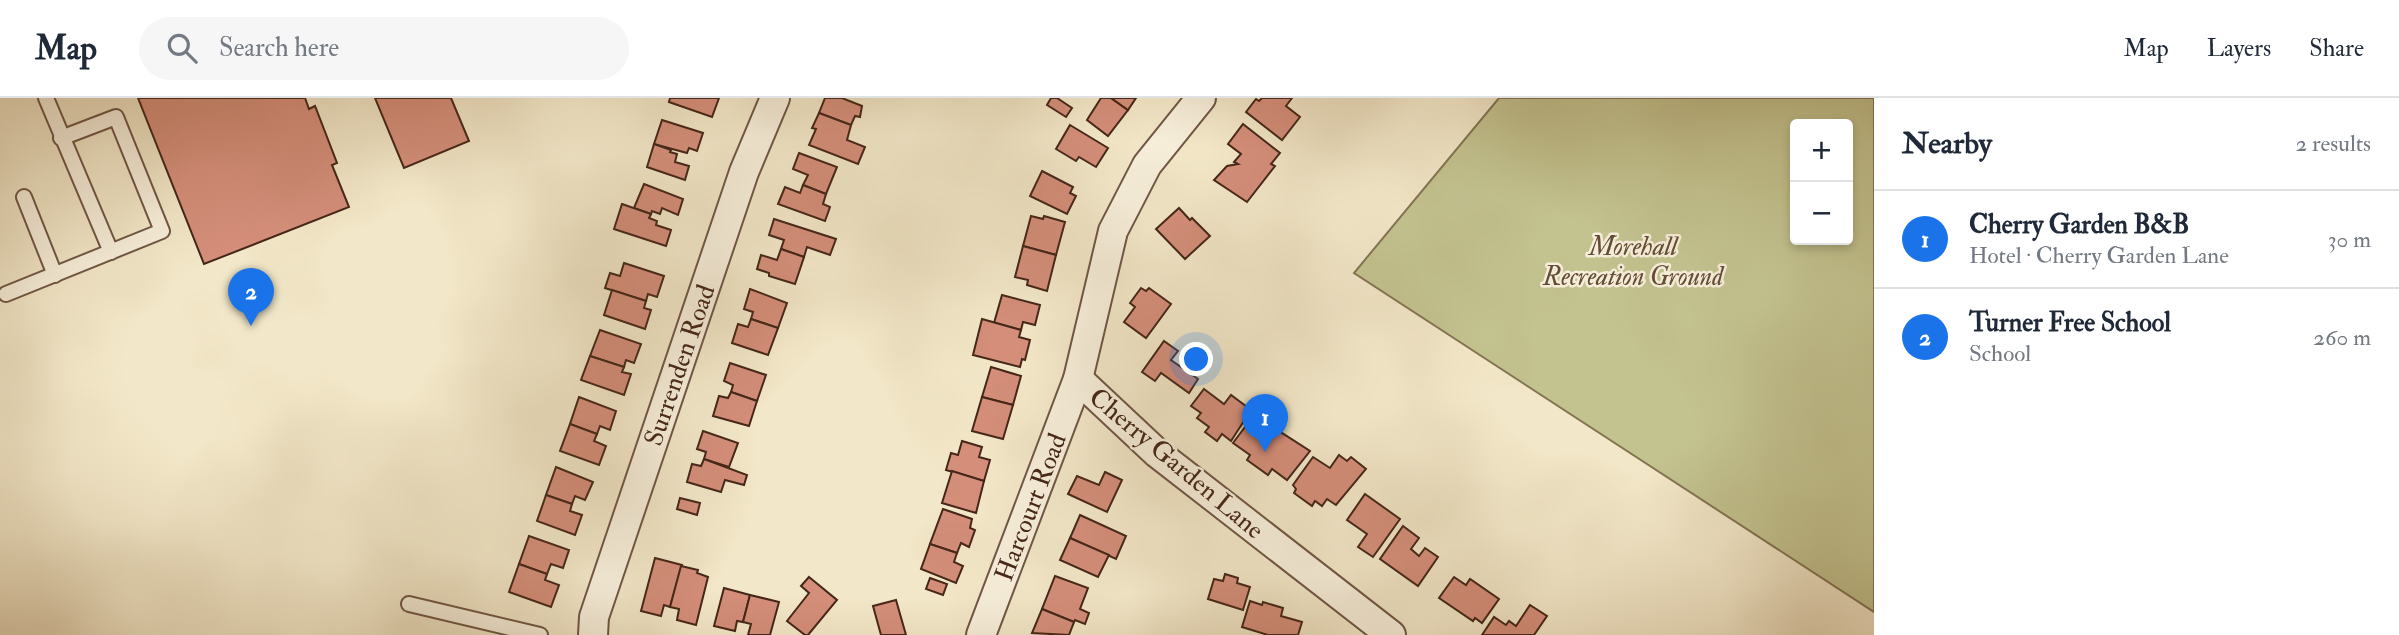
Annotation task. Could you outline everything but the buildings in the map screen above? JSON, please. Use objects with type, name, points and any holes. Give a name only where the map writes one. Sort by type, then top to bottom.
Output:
[{"type":"street","name":"Surrenden Road","points":[[593,635],[594,617],[717,251],[744,172],[775,98]]},
{"type":"street","name":"Cherry Garden Lane","points":[[1201,98],[1147,165],[1113,231],[1077,379],[1157,453],[1391,635]]},
{"type":"street","name":"Harcourt Road","points":[[981,635],[1077,379]]},
{"type":"lane","points":[[46,98],[111,252]]},
{"type":"lane","points":[[6,294],[162,231],[116,117],[61,138]]},
{"type":"lane","points":[[24,197],[55,275]]},
{"type":"lane","points":[[409,604],[540,635]]},
{"type":"green space","name":"Morehall Recreation Ground","points":[[1499,98],[1874,98],[1874,612],[1354,273]]},
{"type":"place","name":"Turner Free School","points":[[251,326]]},
{"type":"place","name":"Cherry Garden B&B","points":[[1265,452]]}]
